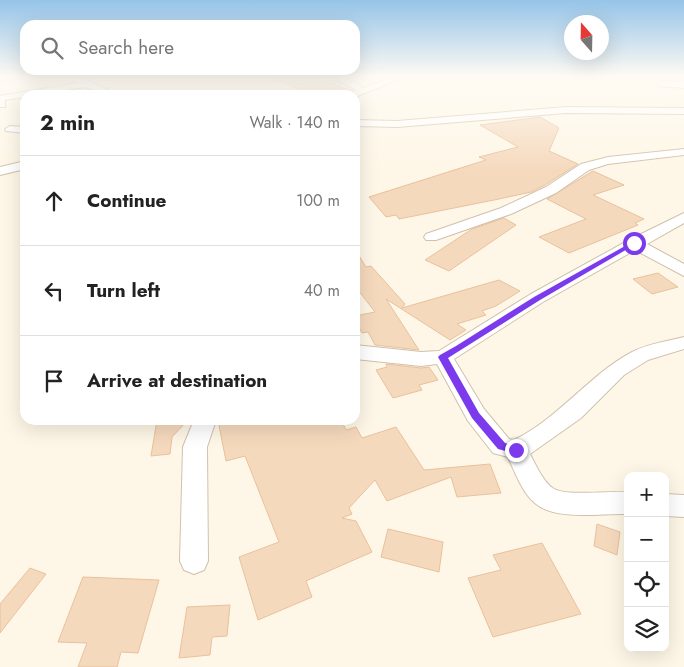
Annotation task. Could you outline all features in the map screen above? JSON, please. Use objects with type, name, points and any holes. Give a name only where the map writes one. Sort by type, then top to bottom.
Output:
[{"type":"street","points":[[360,123],[406,123],[566,110],[684,110]]},
{"type":"street","points":[[10,129],[20,130]]},
{"type":"street","points":[[431,237],[506,211],[551,190],[585,167],[608,160],[684,152]]},
{"type":"street","points":[[0,171],[20,166]]},
{"type":"street","points":[[360,353],[421,359],[443,357],[537,298],[684,217]]},
{"type":"street","points":[[634,243],[684,271]]},
{"type":"street","points":[[443,357],[476,415],[502,446],[516,450],[528,444],[573,412],[617,370],[641,355],[684,343]]},
{"type":"street","points":[[194,561],[195,447],[203,425]]},
{"type":"street","points":[[516,450],[534,484],[546,498],[571,504],[607,501],[624,502]]},
{"type":"street","points":[[669,505],[684,506]]},
{"type":"building","points":[[540,117],[559,128],[549,151],[578,164],[531,192],[399,219],[396,215],[386,217],[369,197],[486,160],[479,157],[518,147],[480,125]]},
{"type":"building","points":[[593,171],[624,185],[593,195],[644,219],[635,223],[638,225],[569,253],[539,237],[586,219],[547,199]]},
{"type":"building","points":[[504,218],[516,225],[449,271],[425,260],[472,229]]},
{"type":"building","points":[[360,257],[366,267],[371,266],[405,304],[402,308],[499,280],[520,291],[496,306],[482,311],[486,315],[457,324],[466,330],[450,340],[386,299],[419,350],[375,345],[368,332],[362,333],[360,329],[360,315],[375,312],[360,292]]},
{"type":"building","points":[[658,273],[678,287],[652,294],[633,279]]},
{"type":"building","points":[[386,364],[421,368],[429,367],[438,380],[419,385],[422,390],[393,398],[376,370],[387,367]]},
{"type":"building","points":[[156,425],[183,425],[172,437],[170,454],[151,456]]},
{"type":"building","points":[[219,425],[344,425],[346,430],[356,427],[362,438],[396,427],[424,470],[490,464],[501,493],[457,497],[451,477],[387,501],[375,480],[349,508],[352,514],[342,518],[356,521],[372,552],[306,581],[312,597],[258,620],[239,557],[279,542],[245,456],[226,461]]},
{"type":"building","points":[[597,524],[620,532],[617,555],[594,546]]},
{"type":"building","points":[[388,529],[443,542],[439,572],[381,557]]},
{"type":"building","points":[[542,543],[581,614],[493,637],[468,578],[501,570],[493,555]]},
{"type":"building","points":[[30,568],[46,574],[0,633],[0,604]]},
{"type":"building","points":[[83,577],[159,580],[138,653],[121,652],[117,667],[78,667],[87,643],[58,642]]},
{"type":"building","points":[[230,605],[227,636],[212,637],[210,655],[179,658],[187,607]]},
{"type":"route","points":[[516,450],[502,446],[476,415],[443,357],[537,298],[634,243]]}]
